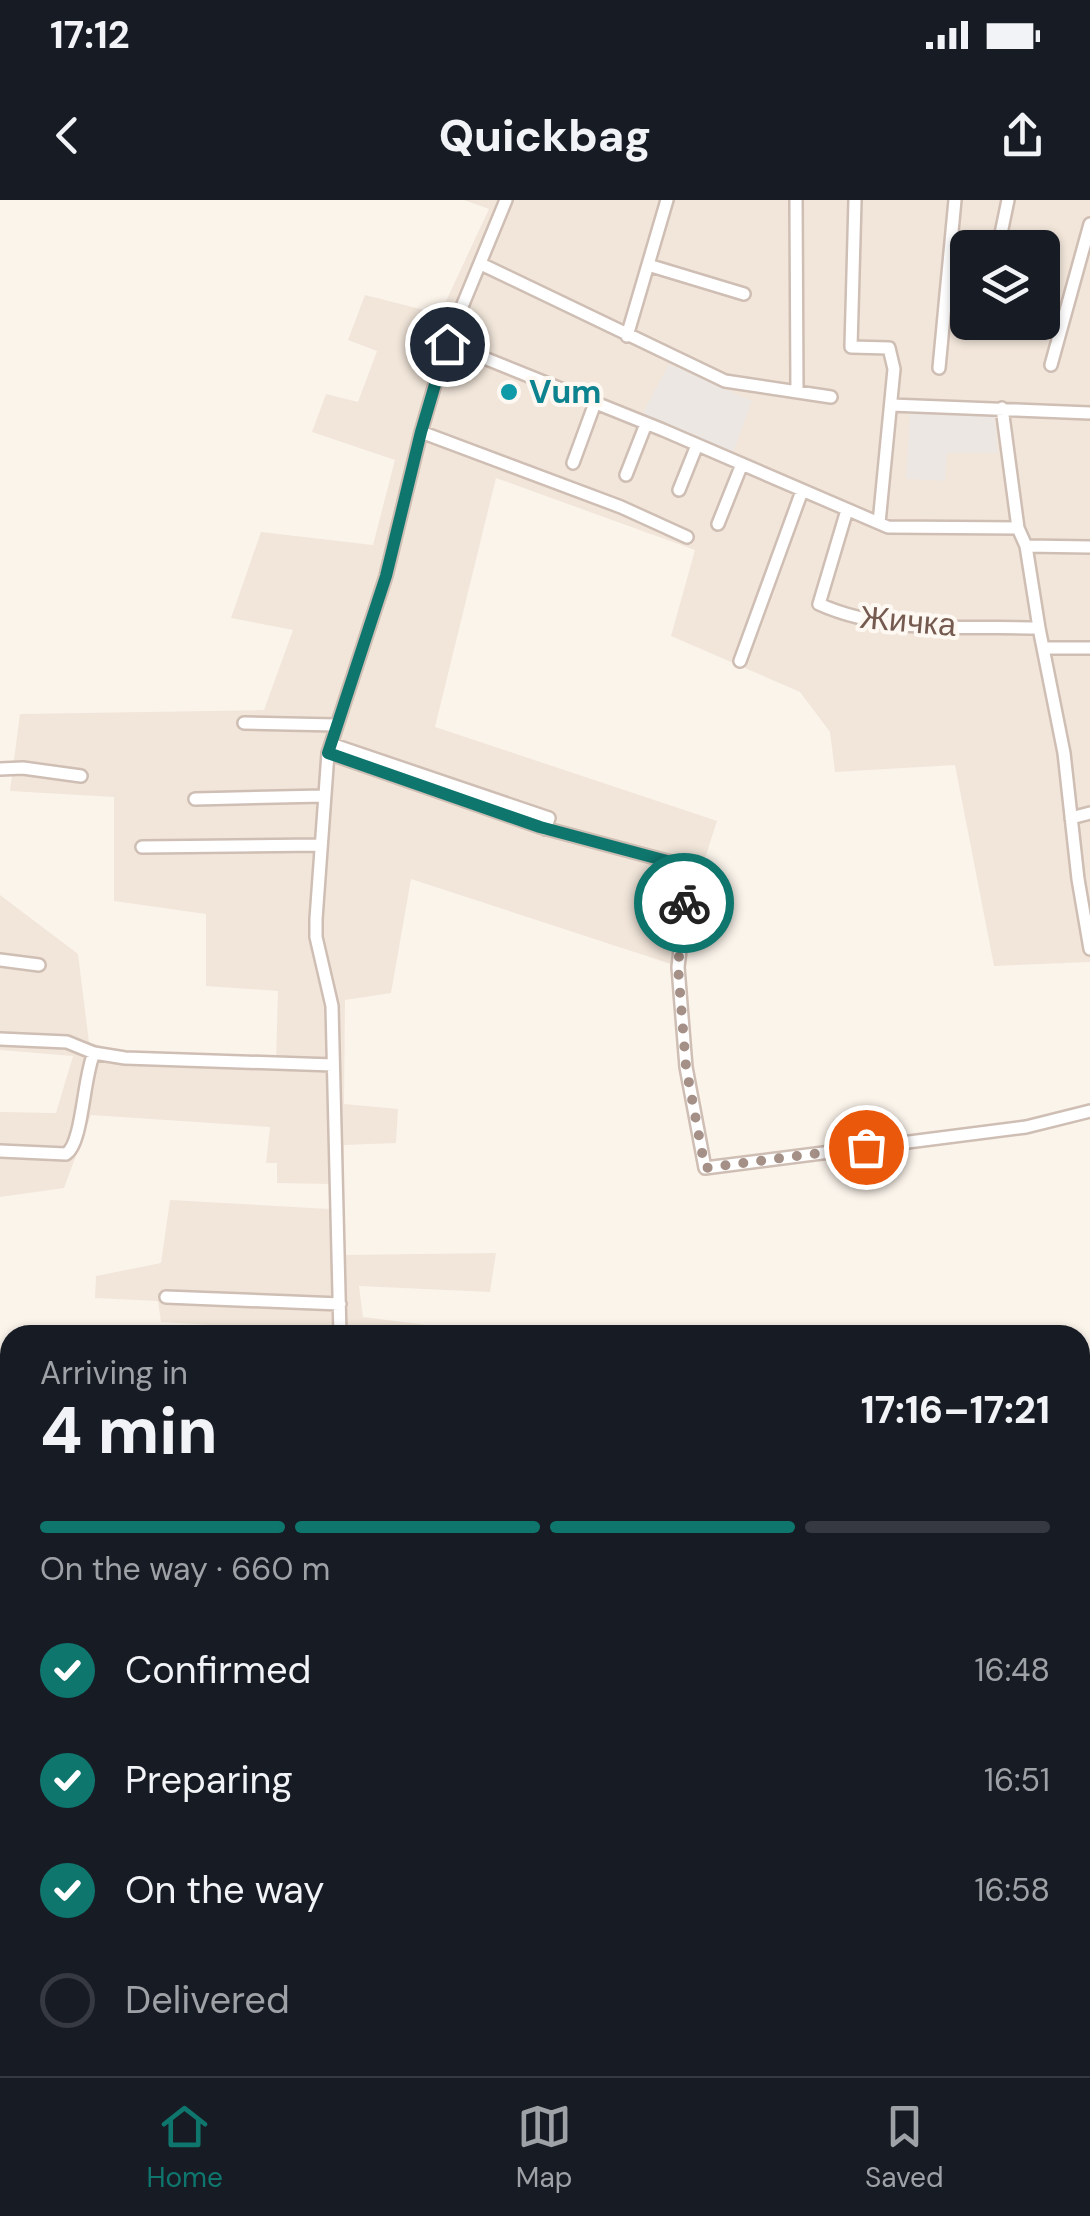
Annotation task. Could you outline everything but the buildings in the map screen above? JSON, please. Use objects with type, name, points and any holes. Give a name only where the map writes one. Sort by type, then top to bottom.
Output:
[{"type":"street","points":[[340,1325],[332,1006],[316,937],[329,748],[386,576],[447,344],[506,200]]},
{"type":"street","points":[[628,336],[667,200]]},
{"type":"street","points":[[796,200],[797,392]]},
{"type":"street","points":[[855,200],[851,347],[890,348],[894,369],[879,523]]},
{"type":"street","points":[[939,368],[955,200]]},
{"type":"street","points":[[1002,230],[1008,200]]},
{"type":"street","points":[[1050,365],[1090,224]]},
{"type":"street","points":[[481,264],[725,382],[831,397]]},
{"type":"street","points":[[648,265],[744,294]]},
{"type":"street","points":[[447,344],[888,526],[1018,528]]},
{"type":"street","points":[[572,463],[595,403]]},
{"type":"street","points":[[891,404],[1090,413]]},
{"type":"street","points":[[1002,408],[1018,528],[1026,546],[1038,628],[1064,752],[1090,949]]},
{"type":"street","points":[[626,475],[646,424]]},
{"type":"street","points":[[421,432],[621,507],[688,537]]},
{"type":"street","points":[[679,490],[697,445]]},
{"type":"street","points":[[718,524],[742,464]]},
{"type":"street","points":[[740,661],[802,491]]},
{"type":"street","name":"Жичка","points":[[848,510],[819,604],[851,619],[1038,628]]},
{"type":"street","points":[[1026,546],[1090,548]]},
{"type":"street","points":[[1042,648],[1090,648]]},
{"type":"street","points":[[244,723],[336,726]]},
{"type":"street","points":[[329,748],[549,818],[545,829],[682,865],[688,883],[678,967],[686,1067],[705,1168],[1026,1127],[1090,1111]]},
{"type":"street","points":[[0,769],[81,776]]},
{"type":"street","points":[[195,799],[323,796]]},
{"type":"street","points":[[1071,818],[1090,813]]},
{"type":"street","points":[[142,847],[320,845]]},
{"type":"street","points":[[0,960],[39,964]]},
{"type":"street","points":[[0,1038],[67,1042],[125,1058],[333,1065]]},
{"type":"street","points":[[0,1152],[72,1151],[94,1052]]},
{"type":"street","points":[[166,1297],[340,1304]]},
{"type":"shaded area","points":[[464,200],[1090,200],[1090,962],[994,966],[955,765],[835,772],[830,732],[800,692],[671,636],[695,550],[496,478],[435,727],[717,821],[671,964],[411,879],[391,993],[345,1000],[344,1104],[398,1109],[396,1143],[344,1145],[344,1255],[496,1253],[490,1292],[359,1286],[363,1317],[427,1325],[161,1322],[158,1301],[95,1298],[96,1276],[161,1263],[170,1200],[329,1209],[331,1184],[277,1183],[277,1163],[266,1163],[270,1127],[91,1115],[64,1188],[0,1197],[0,1112],[56,1113],[73,1056],[0,1050],[0,895],[78,954],[89,1042],[122,1053],[276,1062],[278,991],[206,986],[206,914],[114,901],[114,797],[10,791],[20,714],[264,710],[293,630],[231,618],[261,532],[373,545],[395,460],[312,432],[326,394],[358,402],[377,351],[348,340],[365,295],[440,314],[489,209]]},
{"type":"shaded area","points":[[669,364],[752,401],[731,458],[639,420]]},
{"type":"shaded area","points":[[910,409],[994,412],[998,453],[947,453],[945,481],[906,479]]},
{"type":"way so far","points":[[684,903],[678,967],[686,1067],[705,1168],[866,1147]]},
{"type":"place","name":"Vum","points":[[509,392]]},
{"type":"route","points":[[447,344],[386,576],[328,753],[540,827],[682,865],[688,883],[684,903]]}]
